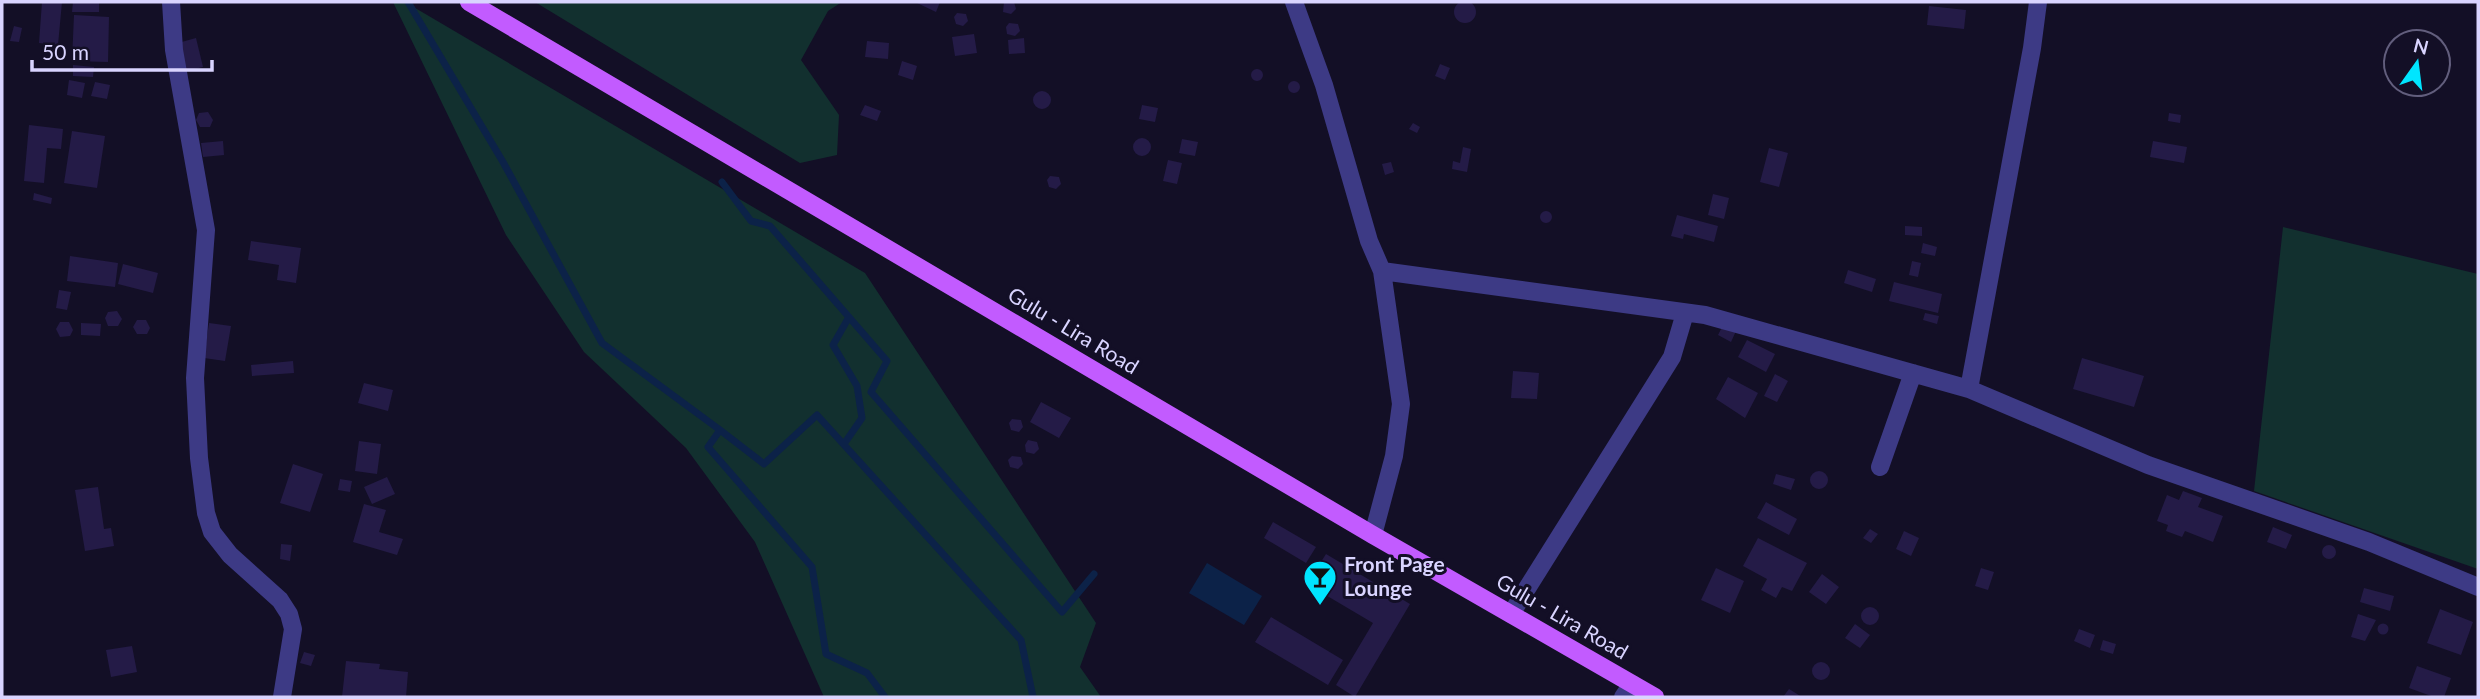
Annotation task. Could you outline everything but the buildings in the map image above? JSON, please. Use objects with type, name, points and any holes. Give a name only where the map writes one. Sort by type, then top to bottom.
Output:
[{"type":"main road","name":"Gulu - Lira Road","points":[[469,2],[1511,614],[1628,691],[1655,697]]},
{"type":"street","points":[[171,2],[174,50],[206,230],[195,378],[199,458],[206,513],[212,532],[230,555],[280,600],[289,614],[293,629],[282,697]]},
{"type":"street","points":[[1294,2],[1324,85],[1369,241],[1382,271],[1401,404],[1394,456],[1373,535]]},
{"type":"street","points":[[1969,389],[2032,48],[2038,2]]},
{"type":"street","points":[[1382,271],[1508,286],[1685,313],[1756,327],[1969,389],[2148,465],[2369,542],[2478,587]]},
{"type":"street","points":[[1511,614],[1672,357],[1685,313]]},
{"type":"street","points":[[1880,467],[1913,373]]},
{"type":"green space","points":[[393,2],[405,2],[865,273],[1096,623],[1080,667],[1101,697],[824,697],[755,542],[686,448],[584,352],[506,235]]},
{"type":"green space","points":[[535,2],[842,2],[828,11],[801,60],[839,115],[837,155],[800,163]]},
{"type":"green space","points":[[2283,227],[2478,274],[2478,569],[2254,491]]},
{"type":"water","points":[[1207,563],[1262,596],[1244,625],[1189,593]]},
{"type":"waterway","points":[[408,2],[503,162],[602,343],[720,430],[708,447],[812,567],[826,654],[867,673],[885,697]]},
{"type":"waterway","points":[[722,182],[751,221],[770,226],[887,361],[871,392],[1062,612],[1094,574]]},
{"type":"waterway","points":[[844,444],[862,418],[857,386],[833,345],[849,317]]},
{"type":"waterway","points":[[720,430],[764,464],[817,415],[1021,640],[1033,697]]},
{"type":"place","name":"Front Page Lounge","points":[[1320,607]]}]
